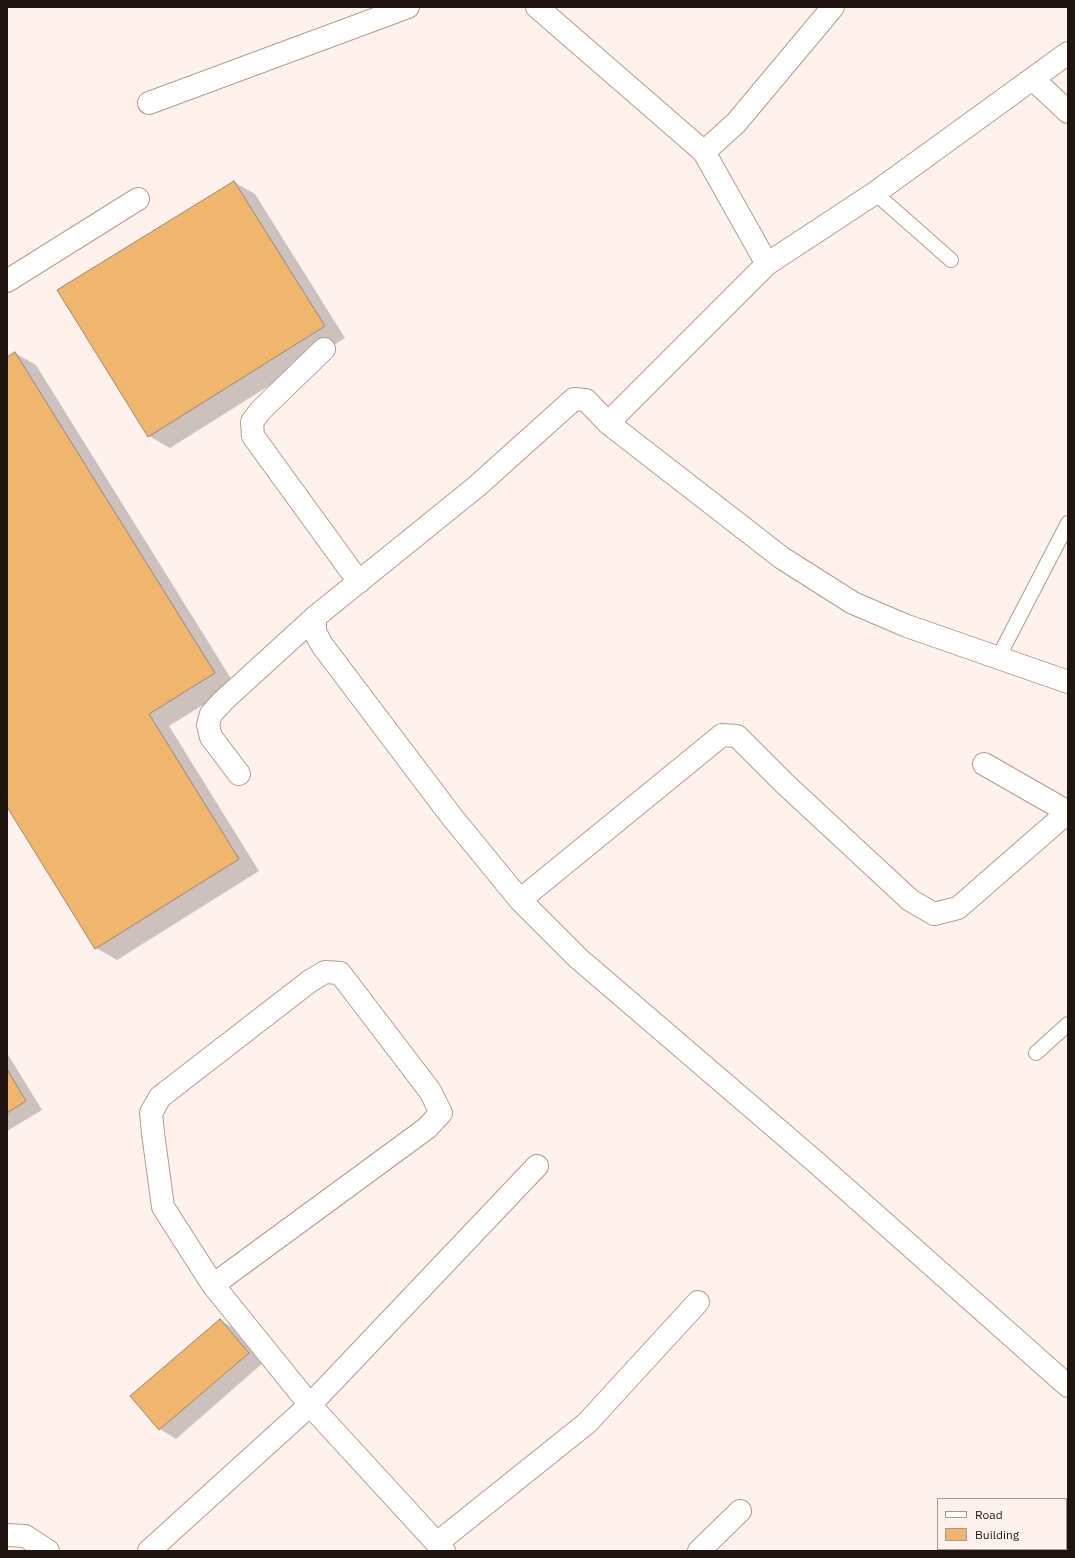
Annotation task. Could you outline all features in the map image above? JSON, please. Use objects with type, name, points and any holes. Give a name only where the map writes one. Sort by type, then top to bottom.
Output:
[{"type":"street","points":[[149,103],[408,7]]},
{"type":"street","points":[[537,7],[704,152],[767,264]]},
{"type":"street","points":[[704,152],[736,123],[833,7]]},
{"type":"street","points":[[608,423],[767,264],[876,193],[1068,53]]},
{"type":"street","points":[[1033,79],[1068,112]]},
{"type":"street","points":[[7,281],[138,199]]},
{"type":"street","points":[[324,349],[260,411],[252,422],[254,436],[359,582]]},
{"type":"street","points":[[239,774],[211,737],[208,725],[211,714],[315,617],[476,487],[574,400],[586,400],[608,423],[782,558],[853,603],[907,626],[1068,682]]},
{"type":"street","points":[[315,617],[315,632],[322,646],[452,817],[520,900],[578,958],[818,1164],[1068,1386]]},
{"type":"street","points":[[520,900],[722,735],[737,736],[784,783],[910,900],[934,914],[958,908],[1068,812],[984,764]]},
{"type":"street","points":[[213,1285],[427,1128],[441,1113],[430,1091],[340,973],[325,972],[310,980],[160,1097],[151,1113],[163,1207],[213,1285],[310,1405],[441,1547],[587,1423],[698,1302]]},
{"type":"street","points":[[149,1551],[310,1405],[537,1166]]},
{"type":"street","points":[[699,1551],[740,1511]]},
{"type":"street","points":[[7,1535],[25,1536],[48,1551]]},
{"type":"lane","points":[[876,193],[951,260]]},
{"type":"lane","points":[[998,658],[1068,523]]},
{"type":"lane","points":[[1036,1053],[1068,1024]]},
{"type":"building","points":[[234,181],[325,326],[148,437],[57,290]]},
{"type":"building","points":[[15,352],[215,673],[149,714],[239,859],[95,949],[7,807],[7,357]]},
{"type":"building","points":[[7,1069],[26,1101],[7,1113]]},
{"type":"building","points":[[220,1319],[249,1353],[159,1430],[130,1396]]}]
